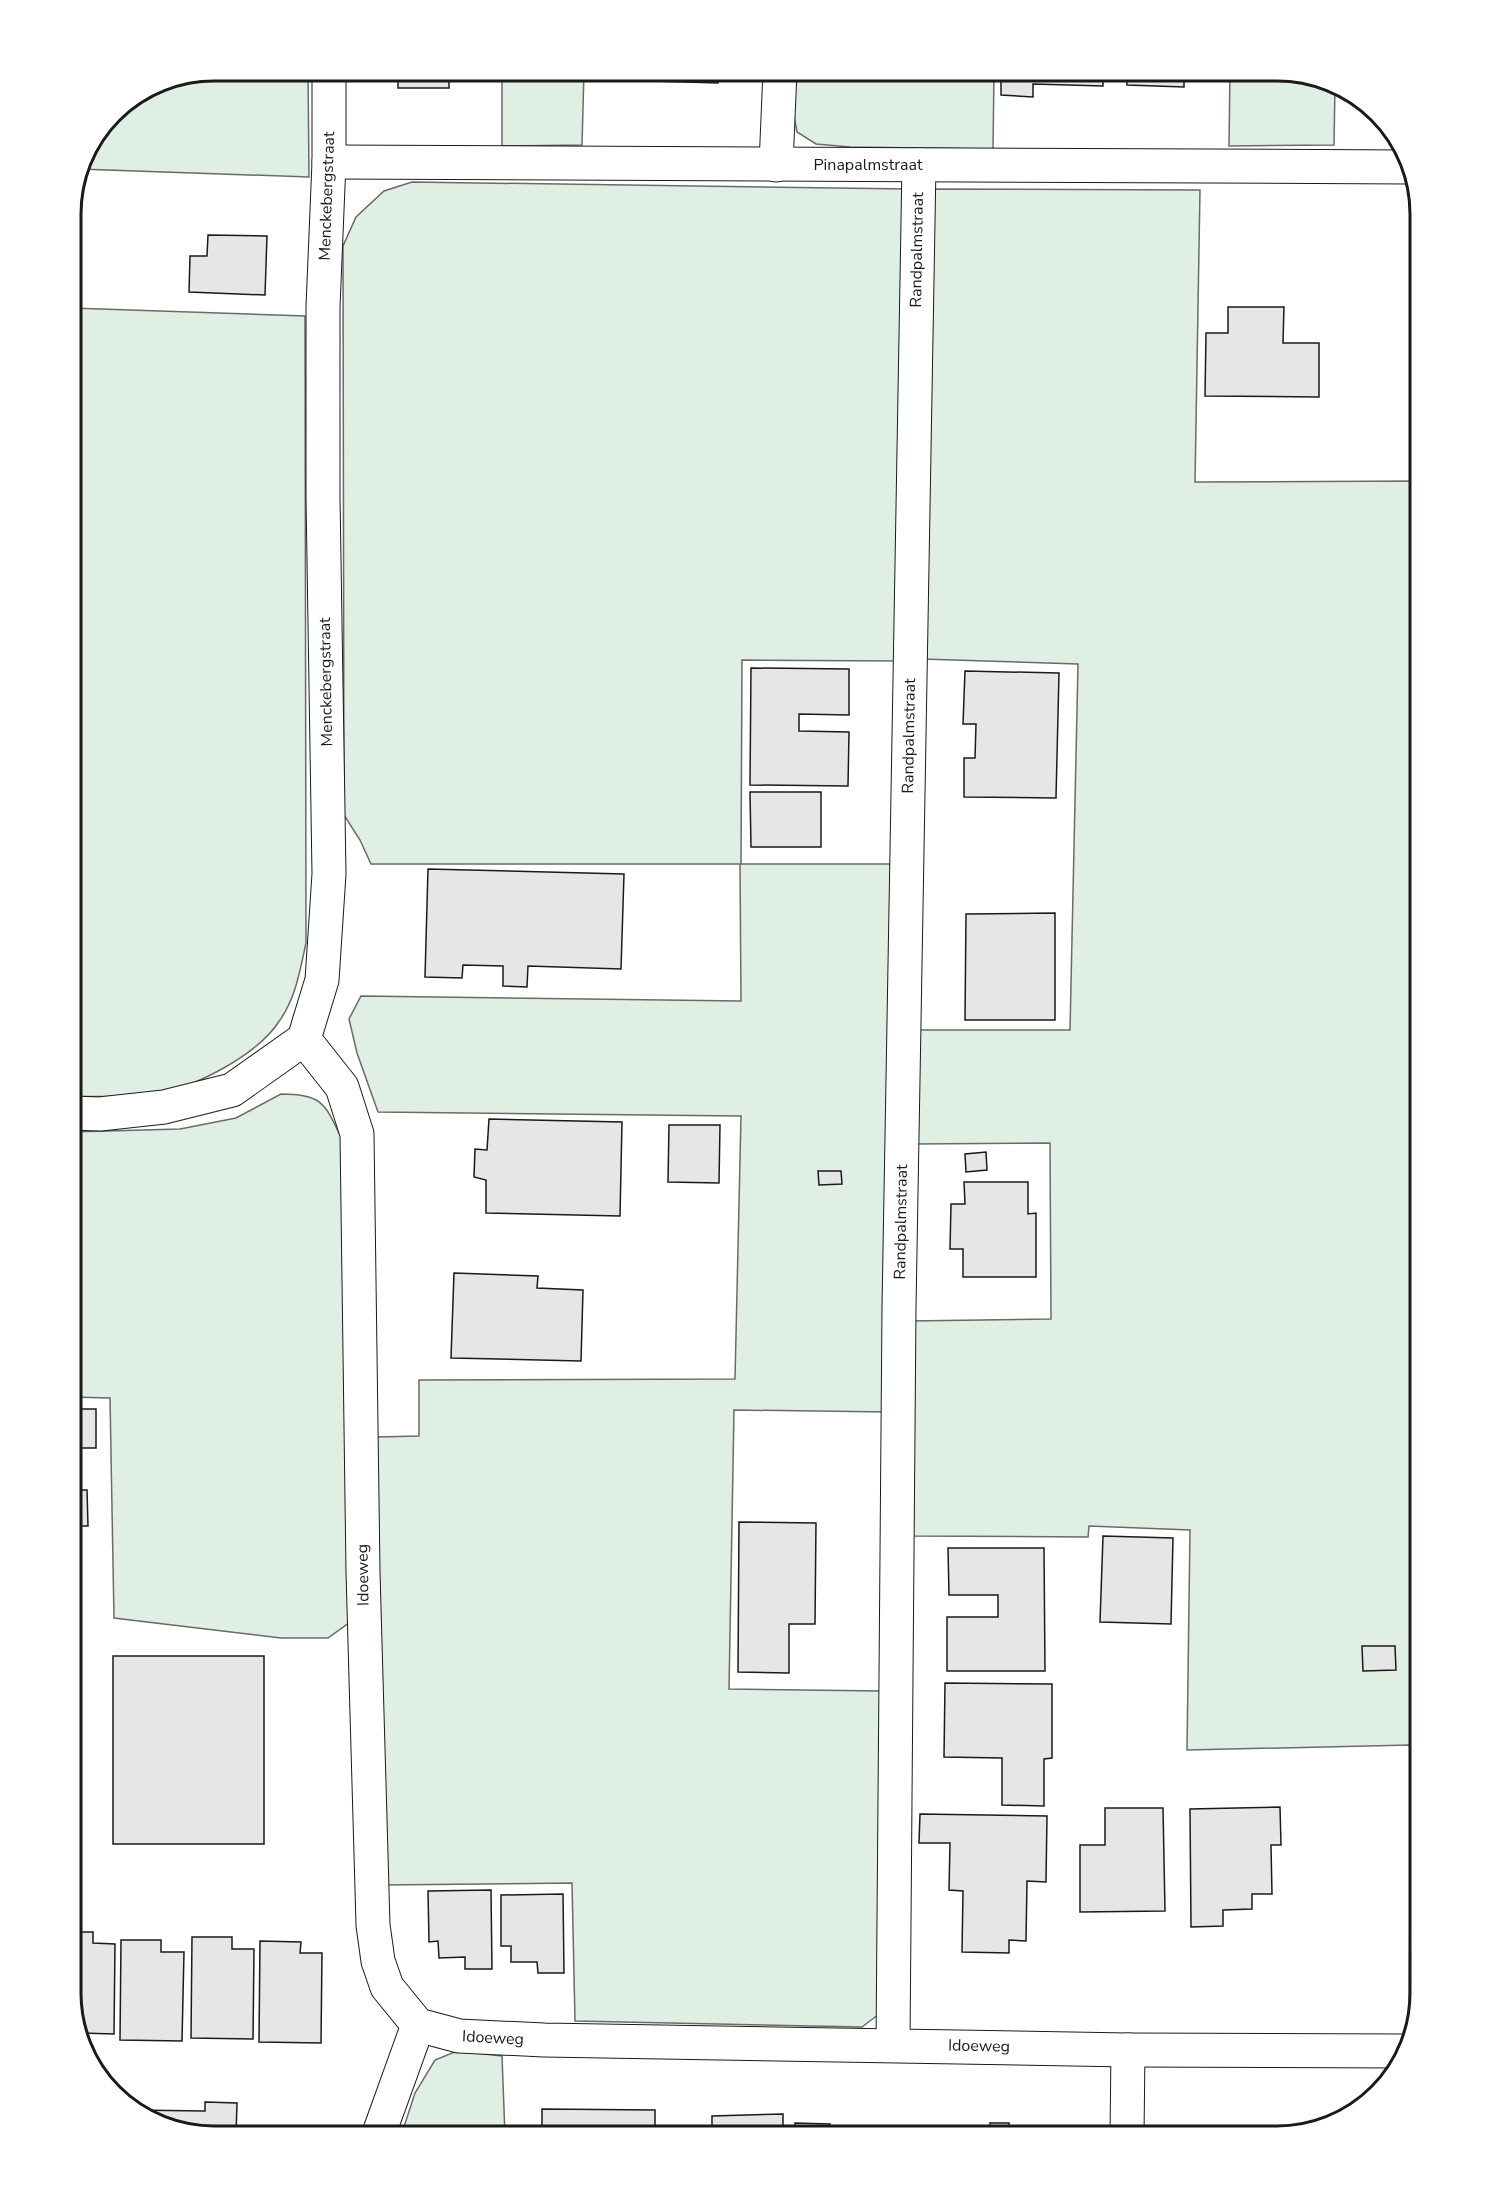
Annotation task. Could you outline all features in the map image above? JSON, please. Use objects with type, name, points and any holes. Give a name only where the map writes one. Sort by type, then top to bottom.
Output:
[{"type":"street","name":"Menckebergstraat","points":[[304,1039],[322,980],[329,874],[323,497],[323,319],[329,162],[329,81]]},
{"type":"street","points":[[776,165],[780,81]]},
{"type":"street","name":"Pinapalmstraat","points":[[329,162],[1401,167]]},
{"type":"street","name":"Randpalmstraat","points":[[893,2044],[899,1308],[919,165]]},
{"type":"street","points":[[81,1113],[100,1114],[164,1107],[232,1090],[304,1039]]},
{"type":"street","name":"Idoeweg","points":[[304,1039],[342,1087],[357,1134],[363,1572],[373,1925],[378,1961],[387,1987],[418,2025],[459,2036],[544,2040],[893,2044],[1128,2050],[1397,2051]]},
{"type":"street","points":[[382,2126],[418,2025]]},
{"type":"street","points":[[1127,2126],[1128,2050]]},
{"type":"green space","points":[[205,81],[308,81],[309,177],[89,169],[99,147],[114,126],[140,103],[163,91]]},
{"type":"green space","points":[[502,81],[584,81],[582,145],[502,146]]},
{"type":"green space","points":[[794,81],[994,81],[993,149],[850,147],[816,144],[797,132],[793,111]]},
{"type":"green space","points":[[1230,81],[1286,81],[1311,86],[1335,94],[1334,145],[1229,146]]},
{"type":"green space","points":[[412,182],[908,189],[898,661],[742,660],[741,864],[896,864],[888,1412],[734,1410],[729,1689],[882,1691],[879,2014],[862,2027],[575,2021],[572,1883],[381,1885],[377,1437],[419,1436],[419,1380],[735,1379],[741,1116],[378,1112],[357,1053],[349,1019],[361,996],[741,1001],[740,864],[371,864],[360,840],[344,815],[343,246],[356,217],[384,191]]},
{"type":"green space","points":[[929,189],[1200,190],[1195,482],[1410,481],[1410,1745],[1187,1750],[1190,1530],[1089,1526],[1088,1537],[908,1536],[909,1321],[1051,1319],[1050,1143],[913,1144],[914,1030],[1070,1030],[1078,664],[922,659]]},
{"type":"green space","points":[[81,308],[305,316],[306,943],[297,983],[280,1020],[270,1033],[241,1057],[205,1078],[169,1091],[112,1097],[81,1096]]},
{"type":"green space","points":[[281,1094],[307,1096],[316,1100],[328,1111],[344,1143],[350,1622],[328,1638],[281,1638],[114,1618],[110,1398],[81,1397],[81,1132],[180,1129],[236,1118]]},
{"type":"green space","points":[[1410,1890],[1410,1993],[1409,2007]]},
{"type":"green space","points":[[457,2051],[502,2056],[505,2126],[404,2126],[415,2093],[435,2060]]},
{"type":"building","points":[[398,81],[449,81],[449,88],[398,88]]},
{"type":"building","points":[[651,81],[718,81],[718,83]]},
{"type":"building","points":[[1001,81],[1103,81],[1103,86],[1033,84],[1033,97],[1001,95]]},
{"type":"building","points":[[1127,81],[1184,81],[1184,87],[1127,85]]},
{"type":"building","points":[[208,235],[267,236],[265,295],[189,292],[190,256],[207,256]]},
{"type":"building","points":[[1228,307],[1284,307],[1283,343],[1319,343],[1319,397],[1205,396],[1206,333],[1228,333]]},
{"type":"building","points":[[751,668],[849,669],[849,715],[799,714],[799,731],[849,732],[848,786],[750,785]]},
{"type":"building","points":[[965,671],[1059,673],[1056,798],[964,797],[964,758],[975,758],[976,724],[963,724]]},
{"type":"building","points":[[750,792],[821,792],[821,847],[751,847]]},
{"type":"building","points":[[428,869],[624,874],[621,969],[528,966],[527,987],[503,986],[503,966],[463,965],[462,978],[425,977]]},
{"type":"building","points":[[1055,913],[1055,1020],[965,1020],[966,914]]},
{"type":"building","points":[[489,1119],[622,1122],[620,1216],[486,1213],[486,1180],[474,1177],[475,1149],[487,1150]]},
{"type":"building","points":[[669,1125],[720,1125],[719,1183],[668,1182]]},
{"type":"building","points":[[986,1152],[987,1170],[966,1172],[965,1154]]},
{"type":"building","points":[[818,1171],[841,1171],[842,1184],[819,1185]]},
{"type":"building","points":[[964,1182],[1028,1182],[1028,1214],[1036,1213],[1036,1277],[963,1277],[963,1249],[950,1249],[951,1204],[965,1204]]},
{"type":"building","points":[[454,1273],[538,1276],[537,1288],[583,1290],[581,1361],[451,1358]]},
{"type":"building","points":[[81,1409],[96,1409],[96,1448],[81,1448]]},
{"type":"building","points":[[81,1490],[87,1490],[88,1526],[81,1526]]},
{"type":"building","points":[[739,1522],[816,1523],[815,1624],[789,1624],[789,1673],[738,1672]]},
{"type":"building","points":[[1103,1536],[1173,1538],[1171,1624],[1100,1622]]},
{"type":"building","points":[[948,1548],[1044,1548],[1045,1671],[947,1671],[947,1617],[998,1617],[998,1595],[949,1595]]},
{"type":"building","points":[[1362,1646],[1395,1646],[1396,1670],[1363,1671]]},
{"type":"building","points":[[113,1656],[264,1656],[264,1844],[113,1844]]},
{"type":"building","points":[[945,1683],[1052,1684],[1052,1758],[1044,1759],[1044,1806],[1002,1805],[1002,1758],[944,1757]]},
{"type":"building","points":[[1280,1807],[1281,1845],[1271,1845],[1272,1894],[1252,1894],[1252,1909],[1223,1910],[1223,1926],[1191,1927],[1190,1809]]},
{"type":"building","points":[[1105,1808],[1163,1808],[1165,1911],[1080,1912],[1080,1845],[1105,1845]]},
{"type":"building","points":[[920,1814],[1047,1816],[1046,1882],[1027,1881],[1026,1941],[1009,1940],[1009,1953],[962,1952],[963,1891],[949,1890],[950,1843],[919,1843]]},
{"type":"building","points":[[491,1890],[492,1969],[465,1969],[465,1957],[439,1958],[438,1941],[429,1942],[428,1891]]},
{"type":"building","points":[[563,1894],[564,1973],[538,1973],[537,1962],[511,1962],[511,1946],[501,1946],[501,1895]]},
{"type":"building","points":[[81,1932],[93,1932],[93,1943],[115,1944],[114,2034],[88,2033],[82,2010]]},
{"type":"building","points":[[192,1937],[232,1937],[232,1949],[254,1949],[253,2039],[191,2038]]},
{"type":"building","points":[[121,1940],[161,1940],[161,1952],[184,1952],[182,2041],[120,2040]]},
{"type":"building","points":[[260,1941],[301,1942],[300,1953],[322,1953],[321,2043],[259,2042]]},
{"type":"building","points":[[205,2102],[237,2103],[236,2126],[205,2126],[188,2123],[171,2119],[152,2110],[205,2111]]},
{"type":"building","points":[[542,2109],[655,2110],[655,2126],[542,2126]]},
{"type":"building","points":[[783,2114],[783,2126],[712,2126],[712,2116]]},
{"type":"building","points":[[795,2123],[830,2124],[830,2126],[795,2126]]},
{"type":"building","points":[[990,2123],[1009,2123],[1009,2126],[990,2126]]}]
